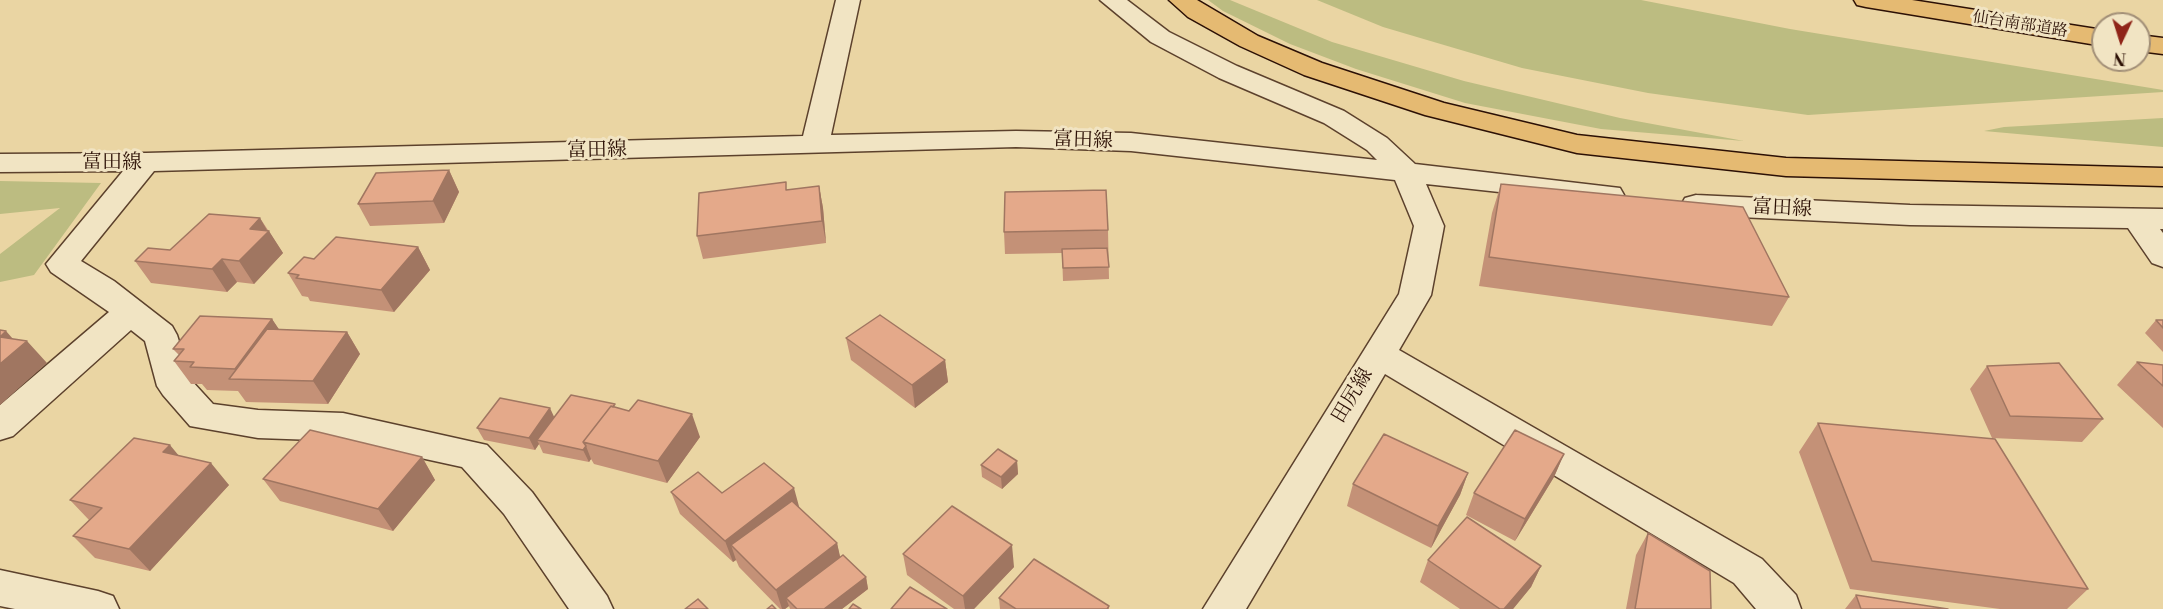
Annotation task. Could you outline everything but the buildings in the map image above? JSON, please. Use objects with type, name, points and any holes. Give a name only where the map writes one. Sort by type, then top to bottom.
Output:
[{"type":"highway","points":[[1181,0],[1197,12],[1250,41],[1313,69],[1435,109],[1577,144],[1786,167],[2163,177]]},
{"type":"highway","name":"仙台南部道路","points":[[1866,0],[2091,36]]},
{"type":"street","points":[[815,146],[848,0]]},
{"type":"street","points":[[1112,0],[1160,38],[1228,72],[1334,117],[1377,144],[1406,172]]},
{"type":"street","name":"富田線","points":[[0,163],[146,162],[1016,139],[1131,142],[1639,199]]},
{"type":"street","points":[[146,162],[62,264],[102,289],[160,336],[175,386],[203,416],[258,424],[343,427],[474,455],[518,503],[592,609]]},
{"type":"street","name":"田尻線","points":[[1224,609],[1415,295],[1429,226],[1406,172]]},
{"type":"street","name":"富田線","points":[[1674,203],[1910,215],[2149,218]]},
{"type":"street","points":[[2149,218],[2163,256]]},
{"type":"street","points":[[0,426],[130,312]]},
{"type":"street","points":[[1378,354],[1748,571],[1781,608]]},
{"type":"street","points":[[0,588],[98,609]]},
{"type":"green space","points":[[1208,0],[1230,0],[1332,42],[1464,81],[1620,118],[1744,141],[1601,129],[1465,103],[1356,69],[1290,44],[1223,11]]},
{"type":"green space","points":[[1317,0],[1641,0],[1790,29],[2163,90],[2163,92],[1808,115],[1648,93],[1522,68],[1383,27]]},
{"type":"green space","points":[[2163,118],[2163,147],[1984,131],[2004,127]]},
{"type":"green space","points":[[0,181],[101,183],[34,275],[0,282],[0,254],[60,208],[0,214]]}]
